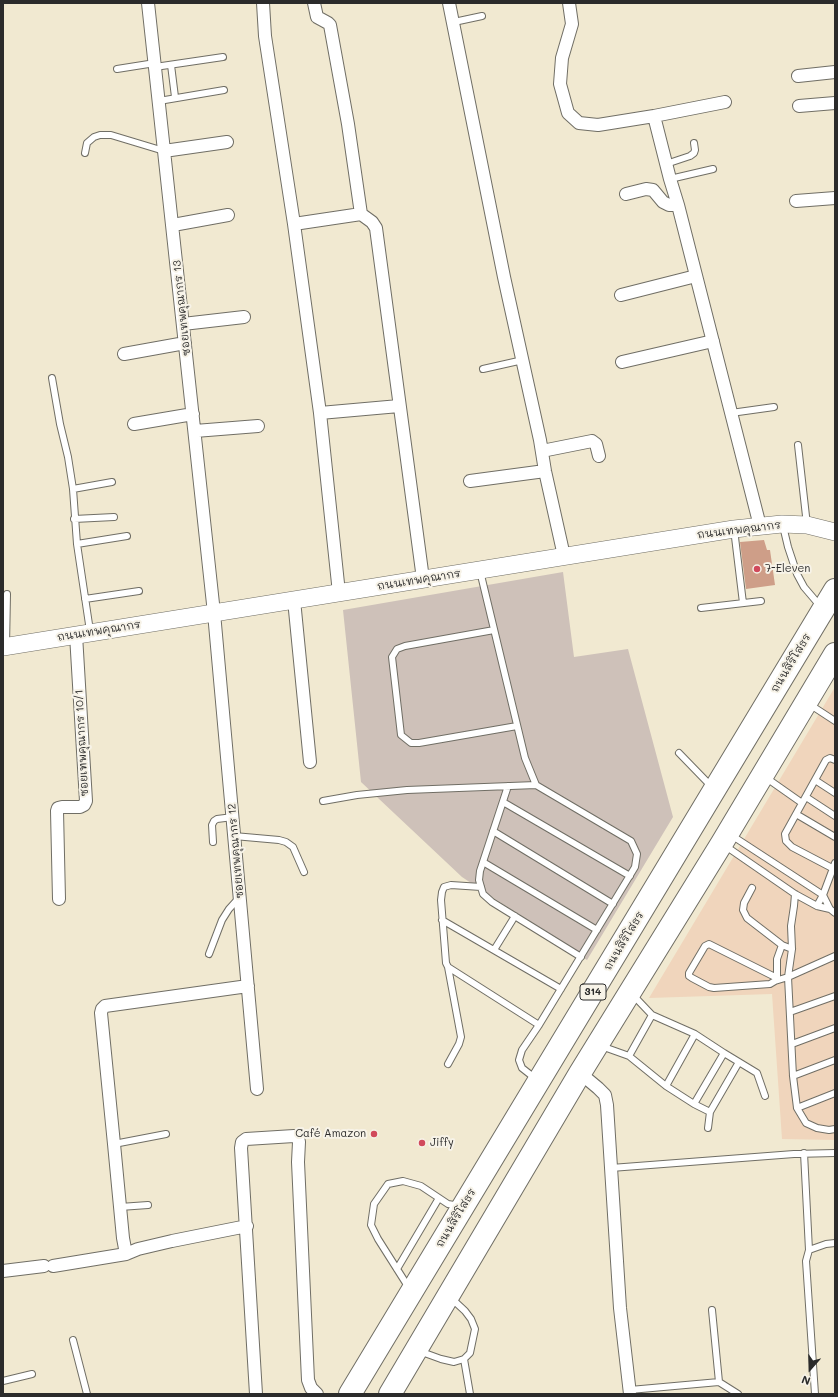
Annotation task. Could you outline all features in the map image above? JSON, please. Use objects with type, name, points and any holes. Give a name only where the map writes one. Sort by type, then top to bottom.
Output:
[{"type":"highway","name":"ถนนสิริโสธร","points":[[350,1394],[835,590]]},
{"type":"highway","points":[[390,1394],[580,1073],[725,838],[835,654]]},
{"type":"main road","name":"ถนนเทพคุณากร","points":[[5,646],[734,529],[782,524],[807,525],[835,532]]},
{"type":"street","name":"ซอยเทพคุณากร 13","points":[[148,3],[214,613]]},
{"type":"street","points":[[263,3],[265,36],[294,224],[320,413],[339,592]]},
{"type":"street","points":[[314,3],[317,17],[330,25],[348,124],[361,214]]},
{"type":"street","points":[[449,3],[504,277],[564,556]]},
{"type":"street","points":[[569,3],[572,24],[562,58],[560,84],[568,113],[579,123],[598,125],[726,102]]},
{"type":"street","points":[[798,76],[835,72]]},
{"type":"street","points":[[799,106],[835,103]]},
{"type":"street","points":[[654,116],[760,526]]},
{"type":"street","points":[[164,151],[227,142]]},
{"type":"street","points":[[626,194],[646,189],[652,190],[663,202],[669,205],[678,205]]},
{"type":"street","points":[[796,201],[835,198]]},
{"type":"street","points":[[294,224],[361,214],[372,222],[376,228],[422,580]]},
{"type":"street","points":[[173,225],[228,215]]},
{"type":"street","points":[[620,295],[696,276]]},
{"type":"street","points":[[183,324],[244,317]]},
{"type":"street","points":[[622,362],[713,341]]},
{"type":"street","points":[[124,354],[185,343]]},
{"type":"street","points":[[320,413],[399,406]]},
{"type":"street","points":[[134,424],[193,414]]},
{"type":"street","points":[[195,431],[258,426]]},
{"type":"street","points":[[542,451],[592,441],[596,444],[599,456]]},
{"type":"street","points":[[470,481],[545,470]]},
{"type":"street","points":[[294,600],[310,762]]},
{"type":"street","name":"ซอยเทพคุณากร 12","points":[[214,613],[257,1089]]},
{"type":"street","name":"ซอยเทพคุณากร 10/1","points":[[59,899],[56,811],[58,808],[62,807],[80,807],[84,805],[86,801],[83,634]]},
{"type":"street","points":[[126,1254],[120,1208],[101,1013],[102,1009],[106,1006],[248,986]]},
{"type":"street","points":[[580,1073],[605,1095],[607,1105],[620,1308],[630,1392]]},
{"type":"street","points":[[256,1394],[241,1148],[242,1142],[246,1139],[294,1136],[298,1138],[299,1142],[308,1380],[311,1388],[316,1394]]},
{"type":"street","points":[[3,1271],[48,1266],[126,1254],[138,1249],[172,1241],[246,1226]]},
{"type":"lane","points":[[454,22],[482,16]]},
{"type":"lane","points":[[117,69],[171,65],[223,57]]},
{"type":"lane","points":[[171,65],[175,97]]},
{"type":"lane","points":[[159,101],[175,97],[224,90]]},
{"type":"lane","points":[[85,153],[87,143],[94,137],[105,135],[111,135],[164,151]]},
{"type":"lane","points":[[666,164],[690,156],[694,153],[696,150],[694,143]]},
{"type":"lane","points":[[670,179],[713,169]]},
{"type":"lane","points":[[483,369],[523,360]]},
{"type":"lane","points":[[52,378],[73,489],[74,519],[85,599],[83,634]]},
{"type":"lane","points":[[731,413],[774,407]]},
{"type":"lane","points":[[798,445],[807,525]]},
{"type":"lane","points":[[73,489],[112,482]]},
{"type":"lane","points":[[74,519],[114,517]]},
{"type":"lane","points":[[782,524],[797,574],[804,587],[824,609]]},
{"type":"lane","points":[[734,529],[743,603]]},
{"type":"lane","points":[[77,544],[127,536]]},
{"type":"lane","points":[[479,570],[525,758],[536,785]]},
{"type":"lane","points":[[85,599],[139,591]]},
{"type":"lane","points":[[5,646],[6,594]]},
{"type":"lane","points":[[700,608],[761,601]]},
{"type":"lane","points":[[494,630],[405,646],[397,649],[392,657],[401,735],[410,743],[419,743],[517,726]]},
{"type":"lane","points":[[806,702],[835,721]]},
{"type":"lane","points":[[679,753],[715,790]]},
{"type":"lane","points":[[817,906],[823,895],[834,865],[792,847],[786,841],[785,834],[826,760],[830,758],[835,760]]},
{"type":"lane","points":[[762,775],[804,800],[835,816]]},
{"type":"lane","points":[[815,780],[835,793]]},
{"type":"lane","points":[[323,801],[358,795],[407,790],[536,785],[631,842],[636,854],[635,867],[581,957],[522,1050],[520,1060],[522,1068],[539,1082]]},
{"type":"lane","points":[[508,786],[480,870],[479,880],[483,894],[515,916],[581,957]]},
{"type":"lane","points":[[502,802],[630,876]]},
{"type":"lane","points":[[796,814],[835,838]]},
{"type":"lane","points":[[213,842],[212,825],[214,821],[232,816]]},
{"type":"lane","points":[[493,831],[613,904]]},
{"type":"lane","points":[[234,836],[286,842],[293,848],[304,872]]},
{"type":"lane","points":[[725,838],[795,894],[817,906],[833,911]]},
{"type":"lane","points":[[725,838],[823,895],[833,911]]},
{"type":"lane","points":[[483,862],[597,930]]},
{"type":"lane","points":[[448,1064],[459,1044],[461,1030],[448,967],[444,955],[441,900],[442,892],[444,887],[450,885],[481,887]]},
{"type":"lane","points":[[752,888],[744,903],[743,910],[747,918],[782,945],[792,949]]},
{"type":"lane","points":[[795,894],[791,926],[792,949],[788,978],[793,1076],[797,1108],[806,1123],[817,1128],[829,1130],[835,1129]]},
{"type":"lane","points":[[209,954],[222,920],[229,909],[240,897]]},
{"type":"lane","points":[[494,950],[515,916]]},
{"type":"lane","points":[[442,920],[561,989]]},
{"type":"lane","points":[[782,945],[777,959],[776,979],[770,984],[714,988],[709,987],[689,976],[689,973],[705,946],[709,944],[776,979],[788,978],[835,956]]},
{"type":"lane","points":[[448,967],[539,1025]]},
{"type":"lane","points":[[631,992],[652,1015],[695,1034],[757,1073],[765,1096]]},
{"type":"lane","points":[[790,1012],[835,996]]},
{"type":"lane","points":[[629,1056],[652,1015]]},
{"type":"lane","points":[[792,1044],[835,1028]]},
{"type":"lane","points":[[666,1086],[695,1034]]},
{"type":"lane","points":[[598,1045],[629,1056],[666,1086],[694,1104],[710,1112]]},
{"type":"lane","points":[[694,1104],[724,1053]]},
{"type":"lane","points":[[793,1076],[835,1060]]},
{"type":"lane","points":[[708,1128],[710,1112],[739,1062]]},
{"type":"lane","points":[[797,1108],[835,1093]]},
{"type":"lane","points":[[114,1144],[166,1134]]},
{"type":"lane","points":[[804,1153],[809,1250],[806,1261],[806,1275],[816,1393]]},
{"type":"lane","points":[[611,1168],[804,1153],[835,1153]]},
{"type":"lane","points":[[412,1293],[371,1225],[374,1204],[388,1184],[403,1181],[421,1186],[448,1204],[464,1206]]},
{"type":"lane","points":[[397,1269],[439,1198]]},
{"type":"lane","points":[[120,1208],[148,1205]]},
{"type":"lane","points":[[809,1250],[826,1244],[835,1243]]},
{"type":"lane","points":[[416,1350],[434,1357],[454,1362],[464,1359],[470,1353],[475,1329],[471,1319],[465,1311],[448,1295]]},
{"type":"lane","points":[[712,1310],[719,1382]]},
{"type":"lane","points":[[73,1340],[86,1394]]},
{"type":"lane","points":[[464,1359],[470,1394]]},
{"type":"lane","points":[[3,1381],[32,1374]]},
{"type":"lane","points":[[630,1392],[719,1382],[738,1394]]},
{"type":"shaded area","points":[[563,572],[574,657],[628,649],[673,817],[587,960],[462,877],[361,782],[343,610]]},
{"type":"shaded area","points":[[835,687],[835,1140],[782,1139],[772,994],[649,998]]},
{"type":"building","name":"7-Eleven","points":[[764,540],[767,550],[770,550],[775,585],[746,589],[740,542]]},
{"type":"place","name":"7-Eleven","points":[[757,569]]},
{"type":"place","name":"Café Amazon","points":[[374,1134]]},
{"type":"place","name":"Jiffy","points":[[422,1143]]}]
